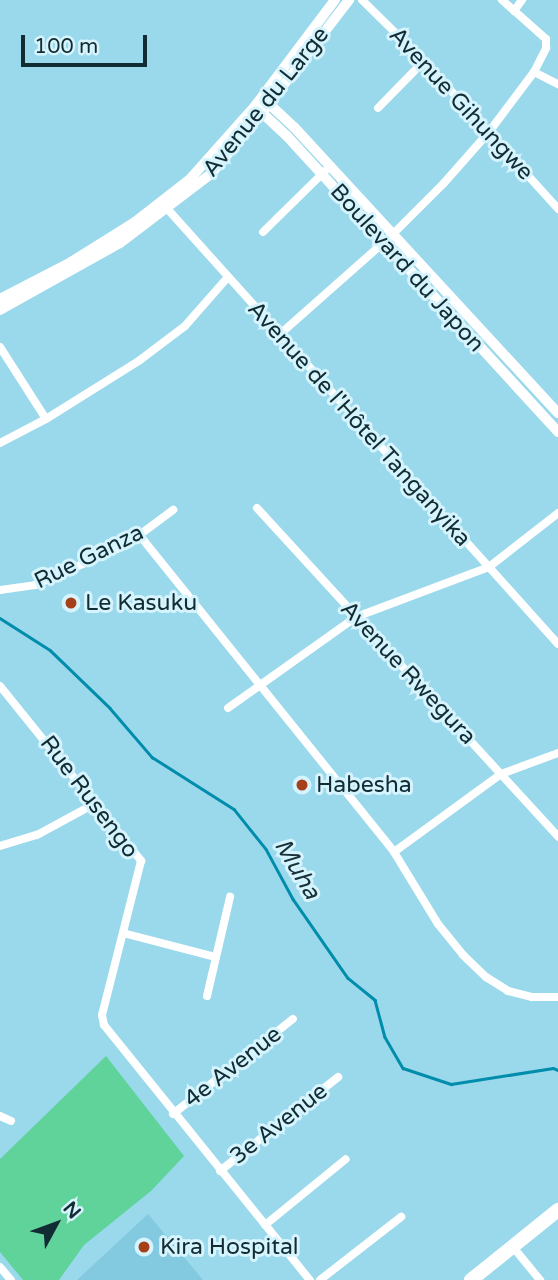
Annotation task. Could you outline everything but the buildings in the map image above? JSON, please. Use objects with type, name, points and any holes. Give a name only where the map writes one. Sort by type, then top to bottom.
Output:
[{"type":"highway","points":[[471,1280],[558,1210]]},
{"type":"main road","name":"Avenue du Large","points":[[262,105],[335,0]]},
{"type":"main road","name":"Avenue du Large","points":[[0,310],[100,255],[164,206],[262,105],[349,0]]},
{"type":"main road","name":"Boulevard du Japon","points":[[262,105],[393,234],[558,413]]},
{"type":"main road","name":"Boulevard du Japon","points":[[326,170],[384,242],[558,432]]},
{"type":"main road","name":"Avenue du Large","points":[[0,299],[71,262],[164,206]]},
{"type":"main road","points":[[484,352],[494,343]]},
{"type":"street","name":"Avenue Gihungwe","points":[[362,0],[424,61],[558,209]]},
{"type":"street","points":[[279,335],[393,234],[489,131],[534,72],[547,48],[546,39],[502,0]]},
{"type":"street","points":[[514,11],[523,0]]},
{"type":"street","points":[[378,108],[424,61]]},
{"type":"street","points":[[534,72],[558,84]]},
{"type":"street","points":[[263,232],[326,170]]},
{"type":"street","name":"Avenue de l'Hôtel Tanganyika","points":[[164,206],[558,645]]},
{"type":"street","points":[[0,443],[46,419],[141,360],[175,334],[228,277]]},
{"type":"street","points":[[0,347],[46,419]]},
{"type":"street","name":"Avenue Rwegura","points":[[257,508],[558,837]]},
{"type":"street","name":"Rue Ganza","points":[[0,590],[35,585],[141,537],[173,510]]},
{"type":"street","points":[[228,708],[356,617],[489,568],[558,513]]},
{"type":"street","points":[[141,537],[394,852],[438,924],[486,977],[508,991],[532,996],[558,997]]},
{"type":"street","name":"Rue Rusengo","points":[[0,686],[141,861],[102,1015],[104,1025],[173,1114],[310,1280]]},
{"type":"street","points":[[394,852],[501,774],[558,753]]},
{"type":"street","points":[[0,846],[47,831],[94,804]]},
{"type":"street","points":[[207,996],[230,897]]},
{"type":"street","points":[[124,933],[215,957]]},
{"type":"street","name":"4e Avenue","points":[[173,1114],[293,1019]]},
{"type":"street","name":"3e Avenue","points":[[220,1171],[338,1077]]},
{"type":"street","points":[[0,1116],[11,1121]]},
{"type":"street","points":[[265,1225],[346,1159]]},
{"type":"street","points":[[320,1280],[401,1216]]},
{"type":"street","points":[[513,1247],[540,1280]]},
{"type":"street","points":[[0,1266],[11,1280]]},
{"type":"shaded area","name":"Kira Hospital","points":[[148,1214],[203,1280],[77,1280]]},
{"type":"green space","points":[[106,1056],[184,1156],[151,1191],[84,1245],[59,1280],[23,1280],[0,1252],[0,1159]]},
{"type":"waterway","name":"Muha","points":[[0,618],[50,650],[110,708],[152,757],[234,809],[266,849],[293,899],[348,978],[375,1000],[385,1037],[403,1068],[451,1084],[553,1068],[558,1070]]},
{"type":"place","name":"Le Kasuku","points":[[71,603]]},
{"type":"place","name":"Habesha","points":[[302,785]]},
{"type":"place","name":"Kira Hospital","points":[[144,1247]]}]
